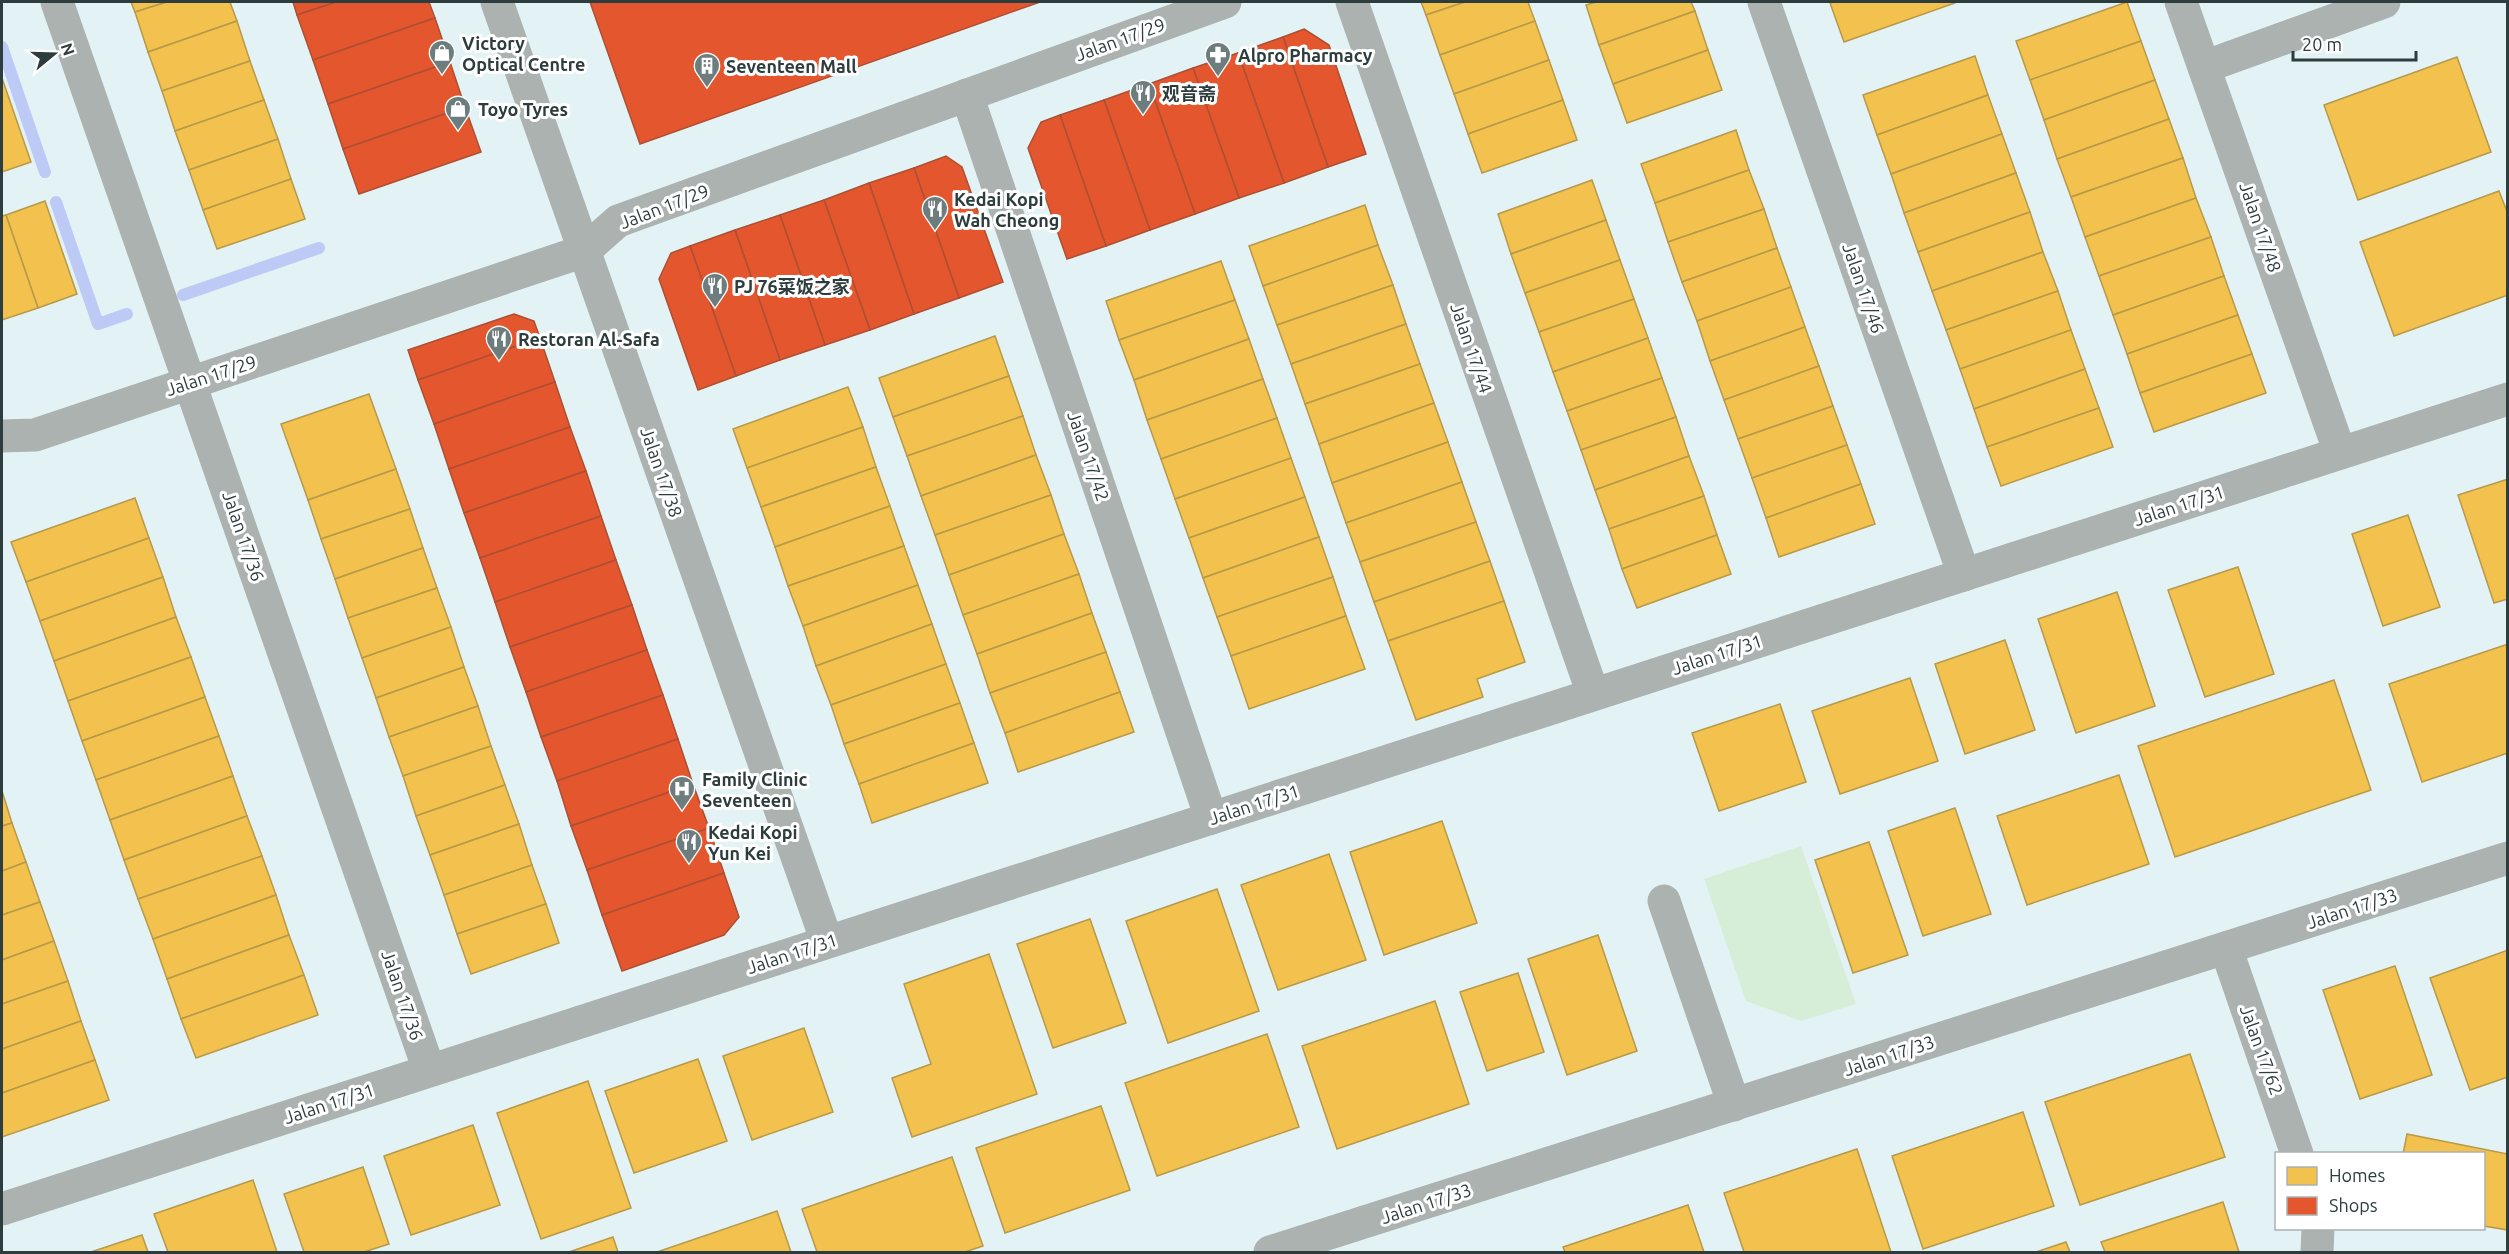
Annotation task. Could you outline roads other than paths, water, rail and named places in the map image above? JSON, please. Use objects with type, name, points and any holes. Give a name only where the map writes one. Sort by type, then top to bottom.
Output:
[{"type":"street","name":"Jalan 17/36","points":[[57,2],[429,1070]]},
{"type":"street","name":"Jalan 17/38","points":[[497,2],[827,942]]},
{"type":"street","name":"Jalan 17/29","points":[[2,436],[34,435],[584,251],[618,221],[1225,2]]},
{"type":"street","name":"Jalan 17/44","points":[[1352,2],[1593,694]]},
{"type":"street","name":"Jalan 17/46","points":[[1764,2],[1964,575]]},
{"type":"street","name":"Jalan 17/48","points":[[2181,2],[2340,453]]},
{"type":"street","points":[[2204,67],[2384,2]]},
{"type":"street","name":"Jalan 17/42","points":[[967,95],[1211,818]]},
{"type":"street","name":"Jalan 17/31","points":[[2,1209],[2508,399]]},
{"type":"street","name":"Jalan 17/33","points":[[1270,1252],[2508,858]]},
{"type":"street","points":[[1664,901],[1734,1105]]},
{"type":"street","name":"Jalan 17/62","points":[[2226,948],[2296,1152]]},
{"type":"street","points":[[2317,1252],[2318,1230]]},
{"type":"waterway","points":[[2,47],[45,172]]},
{"type":"waterway","points":[[56,202],[98,324],[127,314]]},
{"type":"waterway","points":[[183,295],[319,248]]},
{"type":"place","name":"Victory Optical Centre","points":[[442,76]]},
{"type":"place","name":"Alpro Pharmacy","points":[[1218,78]]},
{"type":"place","name":"Seventeen Mall","points":[[707,89]]},
{"type":"place","name":"观音斋","points":[[1143,116]]},
{"type":"place","name":"Toyo Tyres","points":[[458,132]]},
{"type":"place","name":"Kedai Kopi Wah Cheong","points":[[935,232]]},
{"type":"place","name":"PJ 76菜饭之家","points":[[715,309]]},
{"type":"place","name":"Restoran Al-Safa","points":[[499,362]]},
{"type":"place","name":"Family Clinic Seventeen","points":[[682,812]]},
{"type":"place","name":"Kedai Kopi Yun Kei","points":[[689,865]]}]
